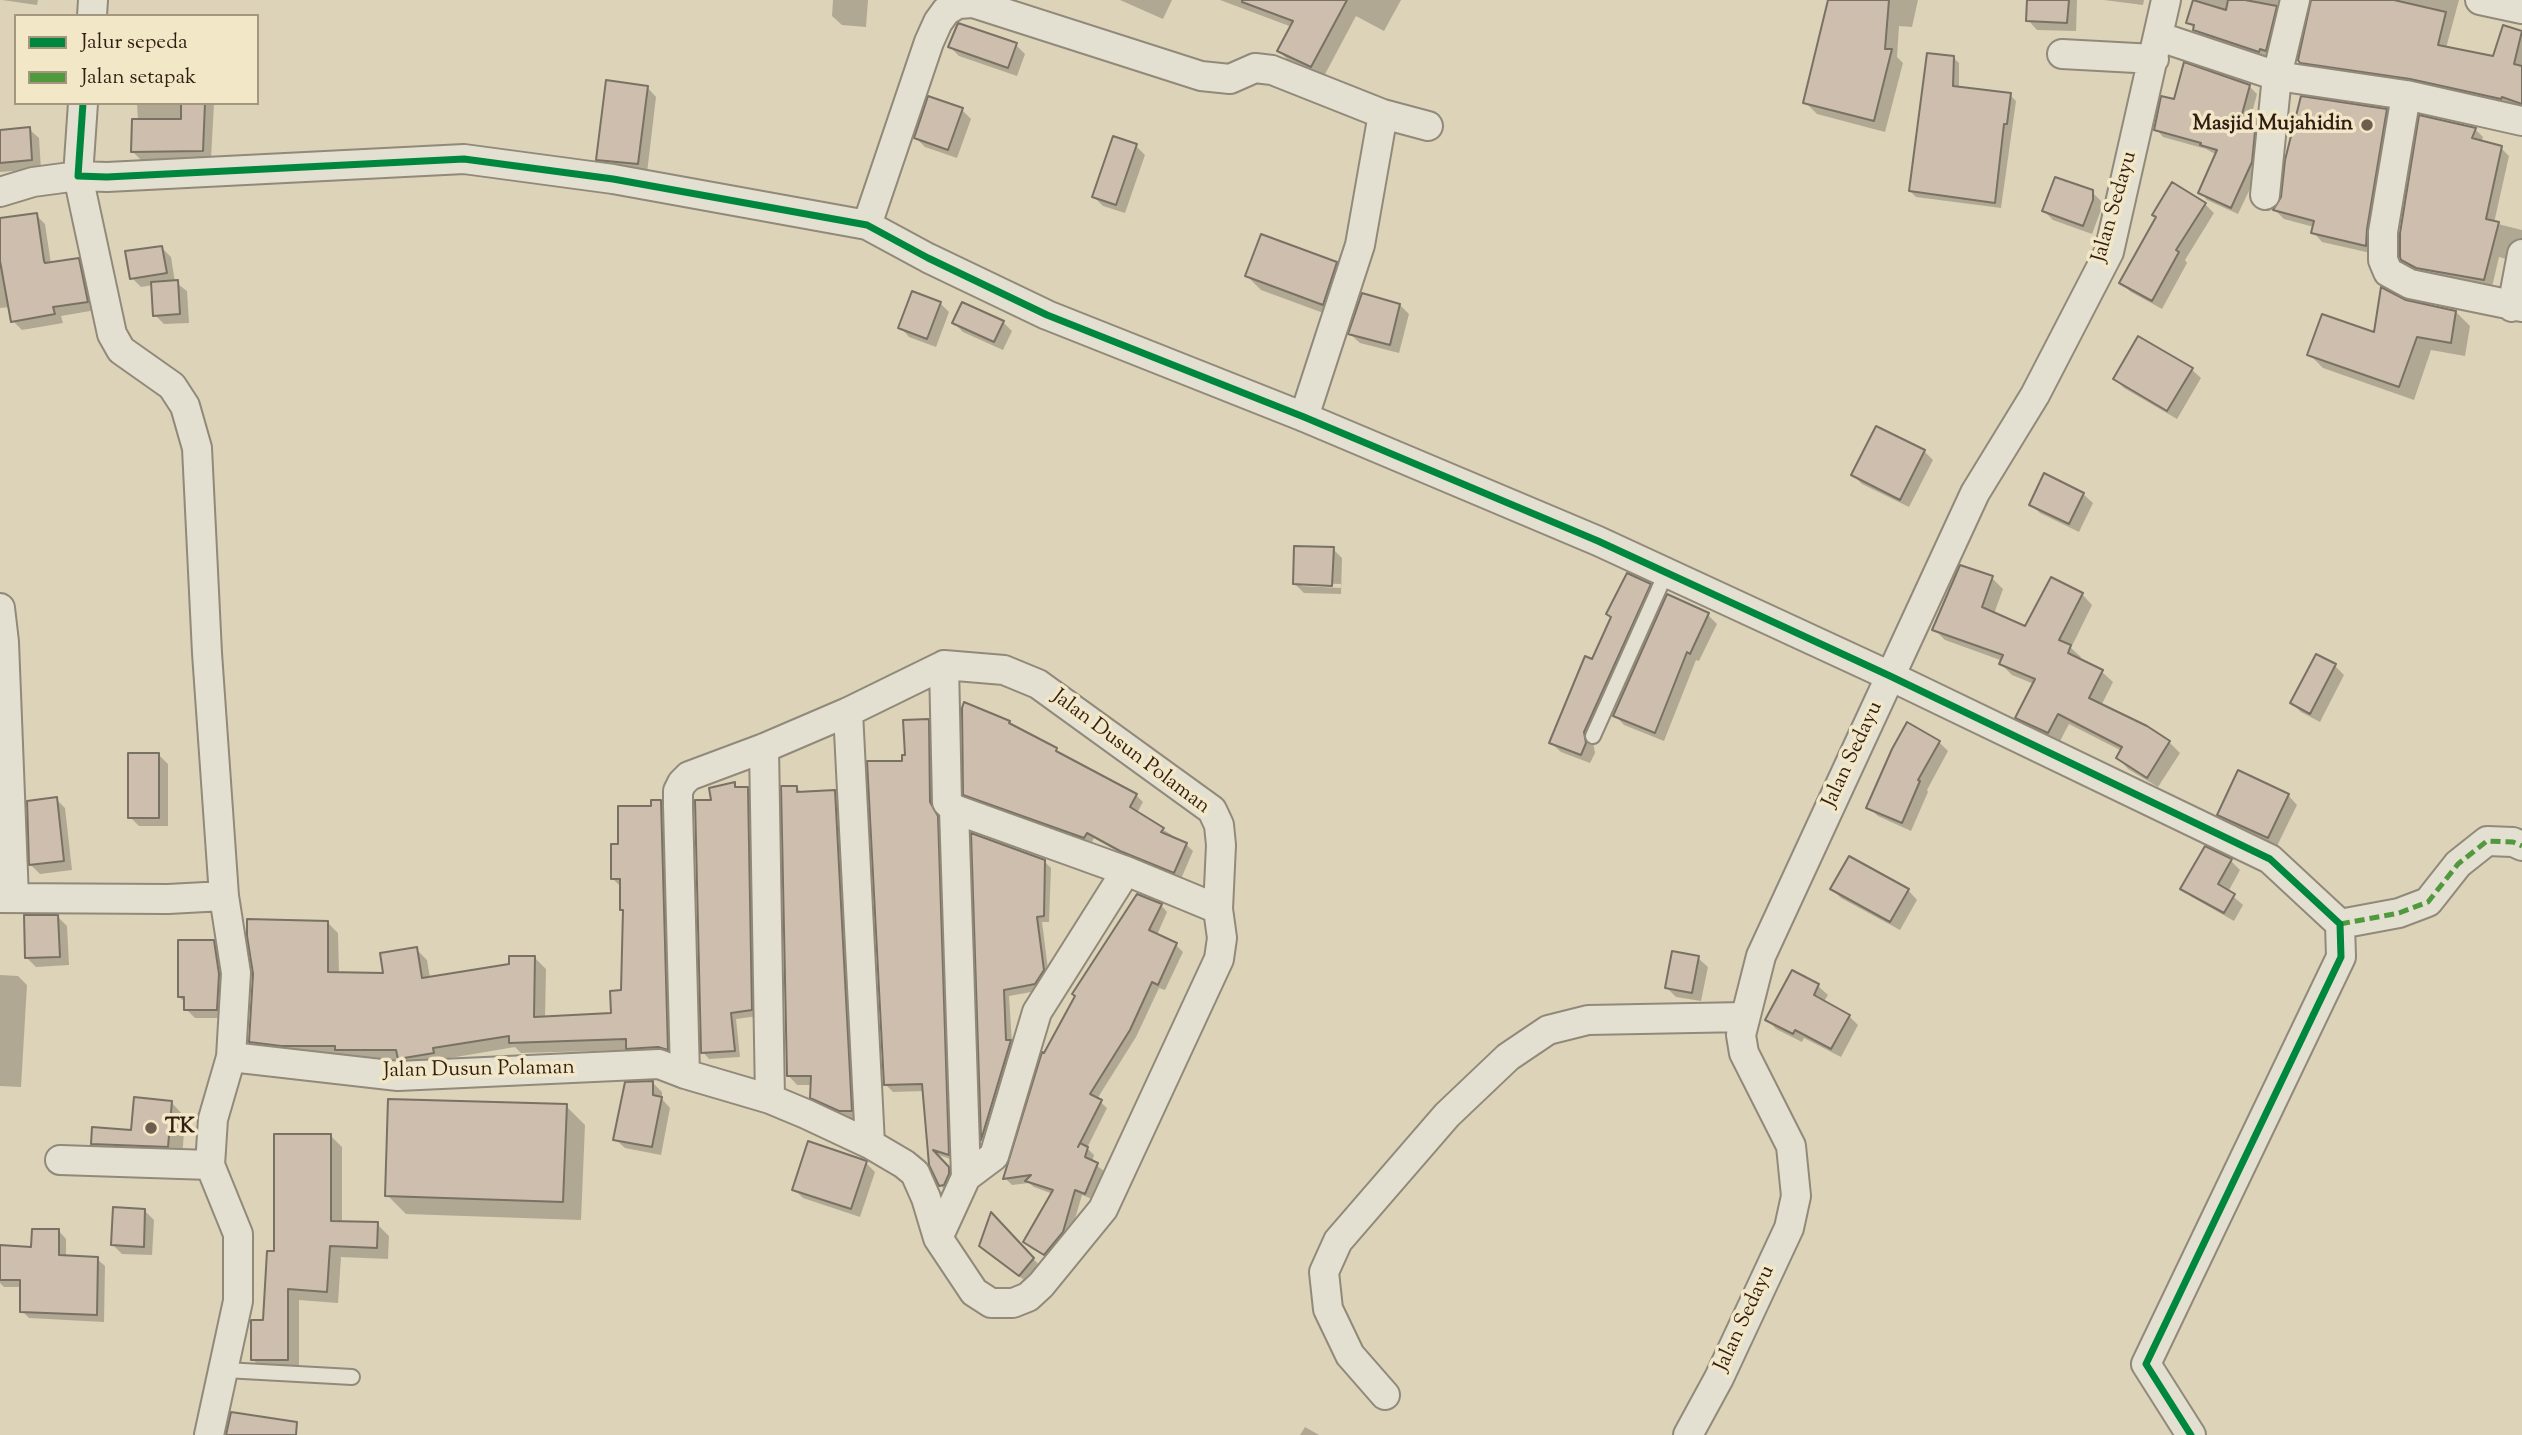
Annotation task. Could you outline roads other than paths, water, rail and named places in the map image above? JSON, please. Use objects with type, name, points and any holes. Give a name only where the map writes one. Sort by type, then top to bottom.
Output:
[{"type":"street","name":"Jalan Sedayu","points":[[1688,1435],[1719,1378],[1789,1228],[1796,1196],[1791,1146],[1744,1053],[1741,1035],[1760,956],[1975,493],[2035,395],[2109,252],[2166,0]]},
{"type":"street","points":[[2265,195],[2277,76],[2295,0]]},
{"type":"street","points":[[2480,0],[2522,9]]},
{"type":"street","points":[[867,225],[929,42],[946,11],[958,4],[973,3],[1201,76],[1230,79],[1255,68],[1272,70],[1383,114],[1428,126]]},
{"type":"street","points":[[2062,54],[2157,48],[2277,76],[2406,95],[2522,121]]},
{"type":"street","points":[[2406,95],[2383,232],[2383,260],[2388,272],[2410,284],[2517,307],[2522,254]]},
{"type":"street","points":[[83,105],[78,176],[112,334],[121,350],[172,386],[185,407],[197,448],[207,653],[224,896],[236,973],[231,1058],[213,1119],[210,1165],[238,1234],[239,1301],[209,1435]]},
{"type":"street","points":[[1304,417],[1360,245],[1383,114]]},
{"type":"street","points":[[0,192],[33,182],[78,176],[128,176],[464,159],[613,179],[867,225],[1047,315],[1304,417],[1598,541],[1891,676],[2270,859],[2340,924],[2341,957],[2146,1364],[2191,1435]]},
{"type":"street","points":[[0,608],[6,681],[7,898],[168,899],[224,896]]},
{"type":"street","points":[[685,1074],[678,791],[682,783],[689,776],[848,712],[944,665],[947,802],[954,809],[1126,871],[1218,909]]},
{"type":"street","name":"Jalan Dusun Polaman","points":[[231,1058],[398,1076],[659,1064],[770,1099],[870,1143],[915,1173],[938,1238],[974,1292],[991,1303],[1013,1303],[1028,1297],[1102,1209],[1219,959],[1222,938],[1218,909],[1221,845],[1219,825],[1212,810],[1038,684],[1004,670],[944,665]]},
{"type":"street","points":[[848,712],[870,1143]]},
{"type":"street","points":[[764,748],[770,1099]]},
{"type":"street","points":[[938,1238],[966,1177],[954,809]]},
{"type":"street","points":[[2340,924],[2399,913],[2428,902],[2458,864],[2487,841],[2513,842],[2522,846]]},
{"type":"street","points":[[966,1177],[994,1156],[1037,1012],[1126,871]]},
{"type":"street","points":[[1385,1395],[1350,1355],[1328,1309],[1324,1272],[1338,1241],[1447,1115],[1508,1056],[1548,1030],[1588,1020],[1745,1017]]},
{"type":"street","points":[[60,1160],[210,1165]]},
{"type":"lane","points":[[1594,736],[1666,573]]},
{"type":"lane","points":[[225,1370],[352,1377]]},
{"type":"place","name":"Masjid Mujahidin","points":[[2367,125]]},
{"type":"place","name":"TK","points":[[151,1128]]}]
